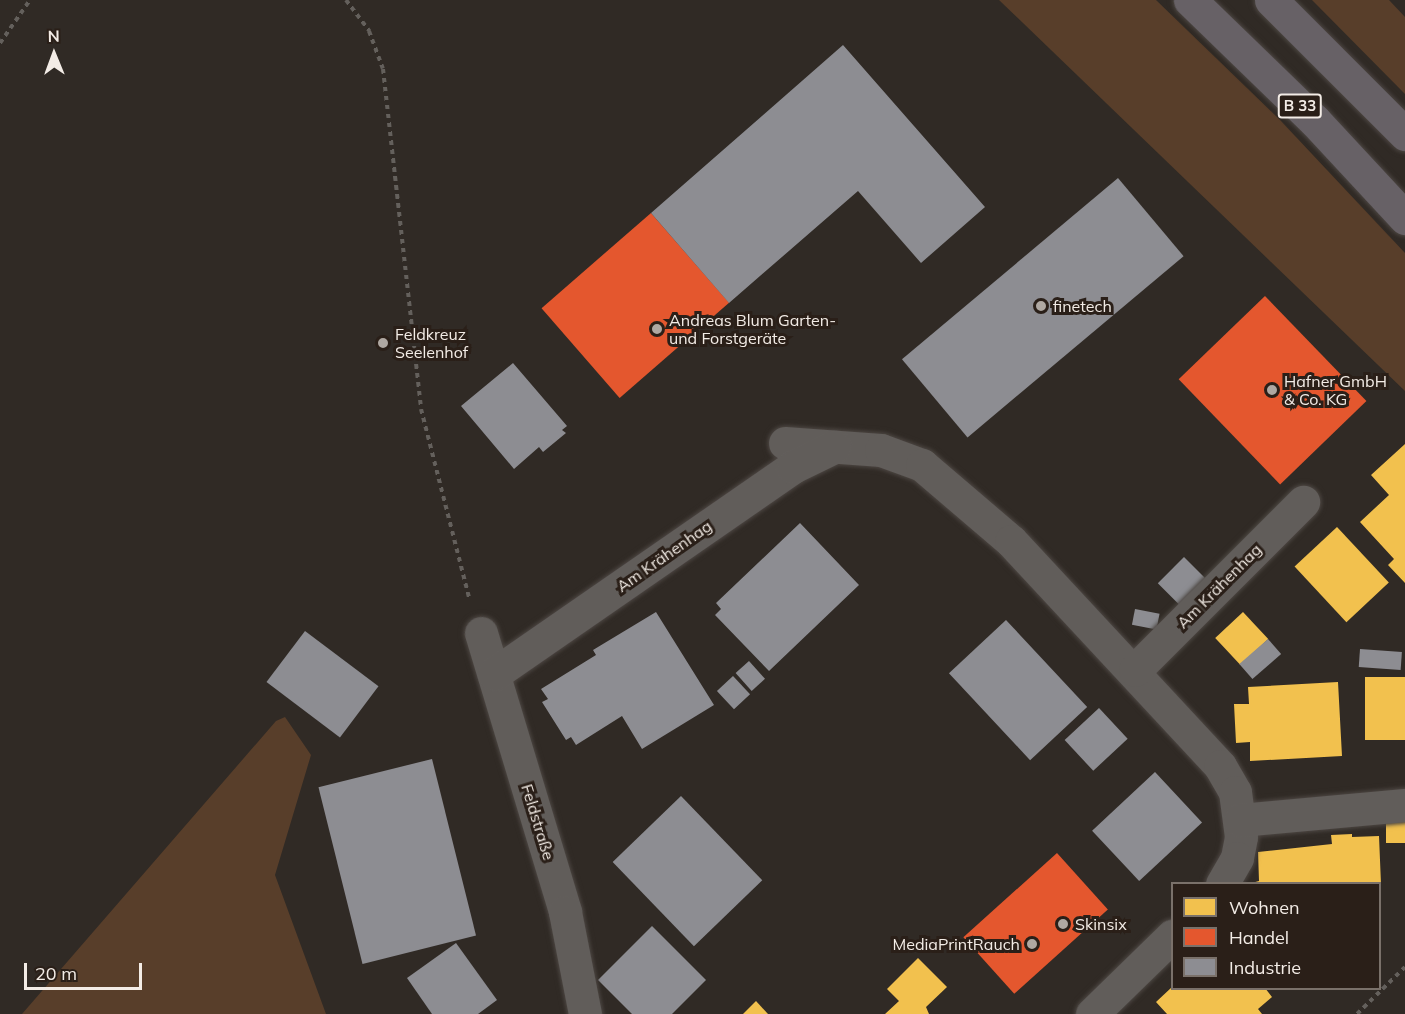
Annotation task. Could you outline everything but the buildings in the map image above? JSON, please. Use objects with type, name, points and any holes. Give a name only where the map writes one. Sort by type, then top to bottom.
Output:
[{"type":"highway","name":"B 33","points":[[1190,0],[1314,120],[1405,218]]},
{"type":"highway","points":[[1271,0],[1405,134]]},
{"type":"street","points":[[785,443],[838,445],[881,450],[922,465],[1011,541],[1135,670],[1220,766],[1235,792],[1240,820],[1237,858],[1223,882]]},
{"type":"street","name":"Am Krähenhag","points":[[494,674],[794,467],[838,445]]},
{"type":"street","name":"Am Krähenhag","points":[[1135,670],[1303,502]]},
{"type":"street","name":"Feldstraße","points":[[481,633],[565,912],[585,1014]]},
{"type":"street","points":[[1240,820],[1405,805]]},
{"type":"street","points":[[1092,1014],[1171,938]]},
{"type":"path","points":[[0,43],[30,0]]},
{"type":"path","points":[[346,0],[369,31],[383,69],[402,269],[421,409],[459,571],[481,633]]},
{"type":"path","points":[[1357,1014],[1405,967]]},
{"type":"shaded area","points":[[999,0],[1156,0],[1281,121],[1405,253],[1405,391]]},
{"type":"shaded area","points":[[1312,0],[1389,0],[1405,17],[1405,94]]},
{"type":"shaded area","points":[[285,717],[311,755],[275,875],[326,1014],[22,1014],[276,721]]},
{"type":"place","name":"finetech","points":[[1041,306]]},
{"type":"place","name":"Andreas Blum Garten- und Forstgeräte","points":[[657,329]]},
{"type":"place","name":"Feldkreuz Seelenhof","points":[[383,343]]},
{"type":"place","name":"Hafner GmbH & Co. KG","points":[[1272,390]]},
{"type":"place","name":"Skinsix","points":[[1063,924]]},
{"type":"place","name":"MediaPrintRauch","points":[[1032,944]]}]
